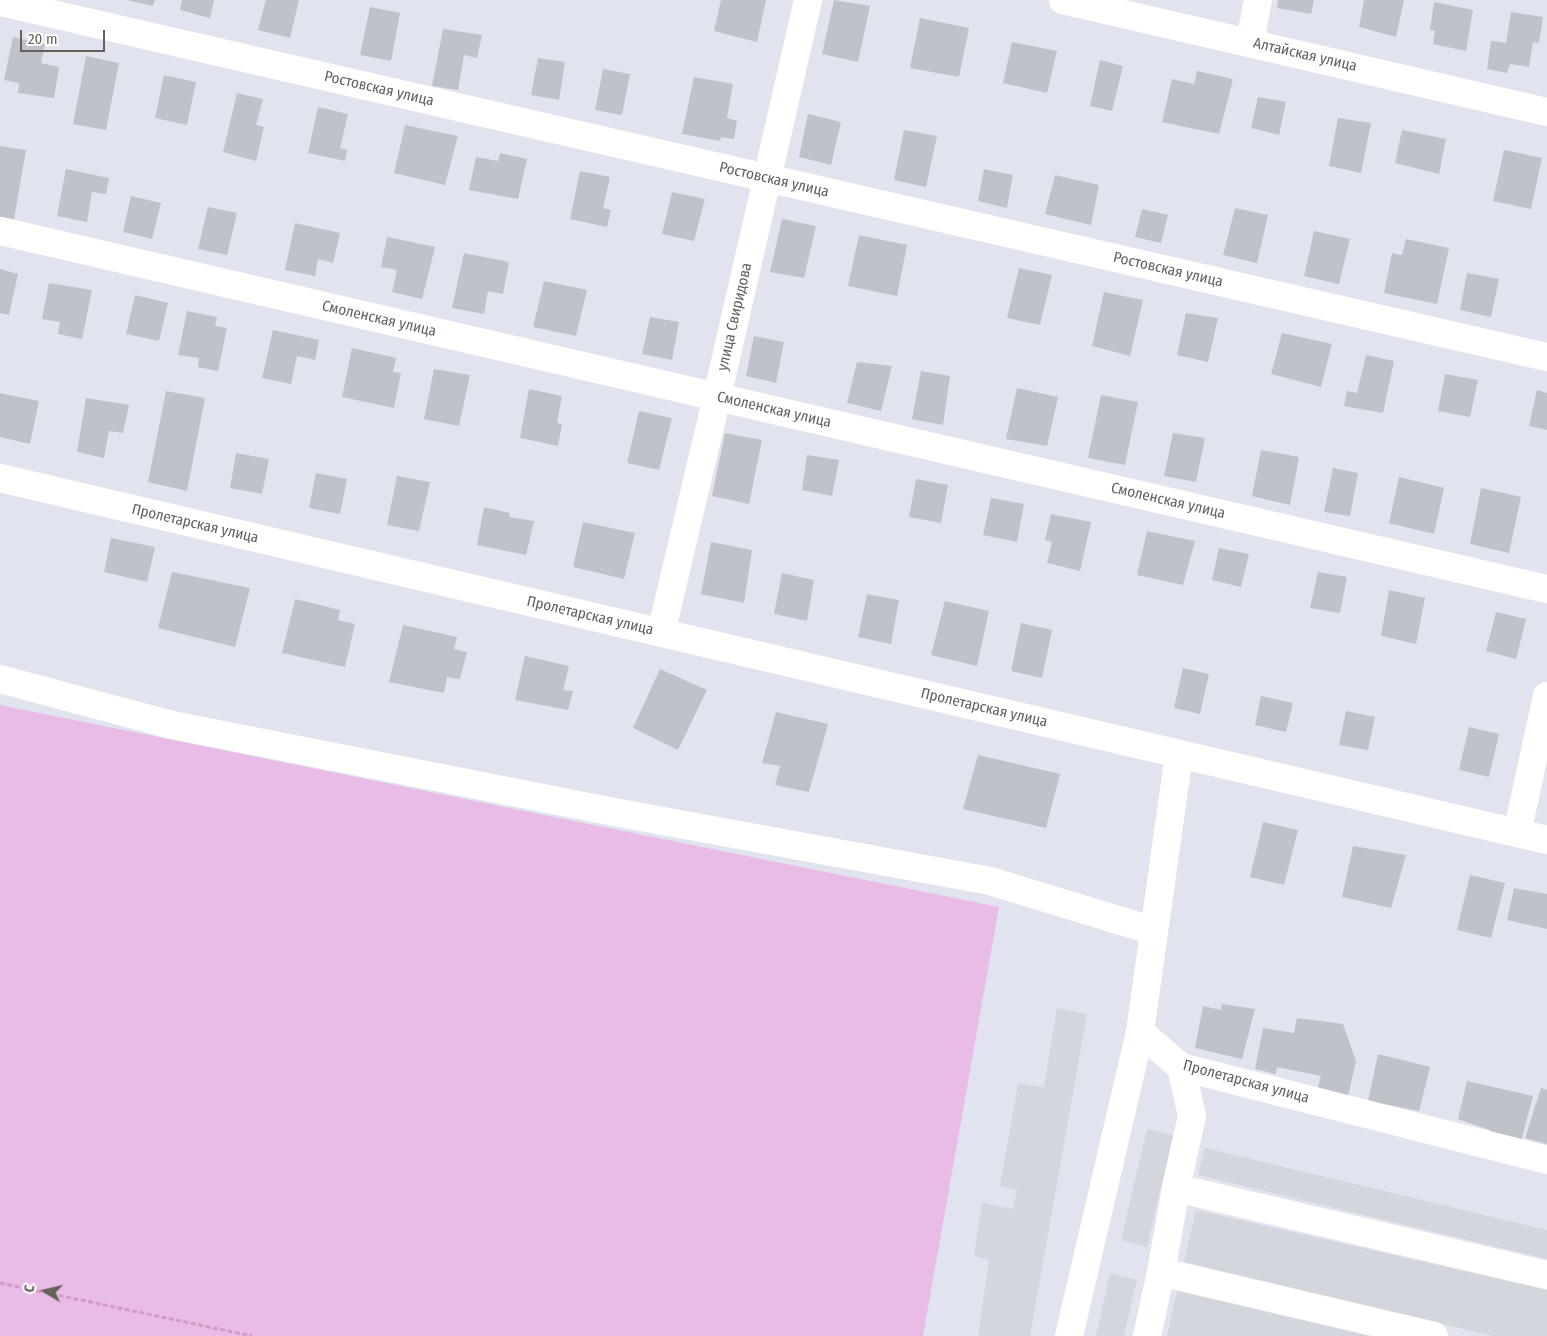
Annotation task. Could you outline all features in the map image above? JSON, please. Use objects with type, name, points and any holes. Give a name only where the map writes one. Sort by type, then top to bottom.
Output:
[{"type":"street","name":"улица Свиридова","points":[[661,633],[808,0]]},
{"type":"street","name":"Алтайская улица","points":[[1063,0],[1547,112]]},
{"type":"street","points":[[1250,42],[1258,0]]},
{"type":"street","name":"Ростовская улица","points":[[0,2],[1547,357]]},
{"type":"street","name":"Смоленская улица","points":[[0,231],[1547,589]]},
{"type":"street","name":"Пролетарская улица","points":[[0,478],[1547,840]]},
{"type":"street","points":[[0,679],[172,725],[624,813],[990,881],[1154,931]]},
{"type":"street","points":[[1517,834],[1547,696]]},
{"type":"street","points":[[1069,1336],[1140,1032],[1179,754]]},
{"type":"street","name":"Пролетарская улица","points":[[1140,1032],[1181,1068],[1547,1160]]},
{"type":"street","points":[[1146,1336],[1161,1272],[1176,1188],[1192,1116],[1181,1068]]},
{"type":"street","points":[[1176,1188],[1547,1275]]},
{"type":"street","points":[[1161,1272],[1434,1336]]},
{"type":"path","points":[[0,1284],[252,1336]]},
{"type":"shaded area","points":[[0,705],[999,907],[923,1336],[0,1336]]},
{"type":"shaded area","points":[[1057,1008],[1087,1014],[1030,1336],[978,1336],[989,1260],[974,1256],[982,1203],[1013,1209],[1017,1190],[1000,1186],[1018,1084],[1044,1087]]},
{"type":"shaded area","points":[[1147,1129],[1173,1135],[1147,1247],[1121,1240]]},
{"type":"shaded area","points":[[1205,1148],[1547,1230],[1547,1259],[1198,1175]]},
{"type":"shaded area","points":[[1196,1210],[1547,1290],[1547,1336],[1493,1336],[1184,1262]]},
{"type":"shaded area","points":[[1110,1273],[1137,1280],[1124,1336],[1096,1336]]},
{"type":"shaded area","points":[[1177,1291],[1369,1336],[1167,1336]]},
{"type":"building","points":[[127,0],[155,0],[153,6]]},
{"type":"building","points":[[182,0],[214,0],[210,18],[180,10]]},
{"type":"building","points":[[266,0],[299,0],[290,38],[258,30]]},
{"type":"building","points":[[721,0],[766,0],[757,42],[714,31]]},
{"type":"building","points":[[834,0],[870,6],[858,62],[822,54]]},
{"type":"building","points":[[1278,0],[1314,0],[1311,14],[1277,8]]},
{"type":"building","points":[[1364,0],[1404,0],[1396,37],[1359,27]]},
{"type":"building","points":[[1434,2],[1473,10],[1466,51],[1433,44],[1435,31],[1430,30]]},
{"type":"building","points":[[370,7],[400,13],[391,61],[360,55]]},
{"type":"building","points":[[1511,12],[1543,17],[1539,43],[1533,42],[1529,67],[1510,64],[1507,73],[1487,69],[1491,41],[1506,43]]},
{"type":"building","points":[[920,18],[969,28],[959,77],[910,68]]},
{"type":"building","points":[[443,29],[482,35],[477,58],[464,55],[458,90],[432,86]]},
{"type":"building","points":[[13,37],[45,44],[41,63],[59,67],[54,98],[18,93],[19,83],[4,80]]},
{"type":"building","points":[[1012,42],[1057,51],[1047,93],[1003,83]]},
{"type":"building","points":[[86,56],[119,63],[106,130],[73,124]]},
{"type":"building","points":[[538,58],[565,62],[559,100],[531,95]]},
{"type":"building","points":[[1100,60],[1123,66],[1112,111],[1090,106]]},
{"type":"building","points":[[603,69],[630,74],[622,115],[595,110]]},
{"type":"building","points":[[1197,71],[1233,79],[1219,134],[1162,122],[1172,79],[1194,84]]},
{"type":"building","points":[[164,75],[196,82],[187,125],[155,118]]},
{"type":"building","points":[[694,77],[733,84],[727,118],[737,121],[734,139],[721,137],[720,141],[682,134]]},
{"type":"building","points":[[237,93],[263,99],[256,125],[264,127],[256,161],[223,152]]},
{"type":"building","points":[[1258,97],[1286,102],[1279,135],[1251,128]]},
{"type":"building","points":[[318,107],[348,114],[340,148],[347,150],[345,161],[308,153]]},
{"type":"building","points":[[808,114],[841,122],[831,165],[799,157]]},
{"type":"building","points":[[1338,118],[1371,123],[1361,173],[1329,166]]},
{"type":"building","points":[[405,125],[458,136],[445,185],[394,173]]},
{"type":"building","points":[[904,130],[937,136],[926,187],[894,180]]},
{"type":"building","points":[[1402,130],[1446,139],[1439,174],[1395,163]]},
{"type":"building","points":[[0,146],[26,150],[14,219],[0,217]]},
{"type":"building","points":[[1504,150],[1542,158],[1531,209],[1493,201]]},
{"type":"building","points":[[500,153],[527,159],[518,199],[469,190],[476,157],[498,161]]},
{"type":"building","points":[[66,169],[109,178],[106,194],[92,192],[87,222],[57,216]]},
{"type":"building","points":[[984,169],[1013,175],[1007,208],[978,201]]},
{"type":"building","points":[[580,171],[610,177],[603,208],[611,210],[607,227],[570,219]]},
{"type":"building","points":[[1055,175],[1099,185],[1091,225],[1045,214]]},
{"type":"building","points":[[672,192],[705,199],[694,241],[662,234]]},
{"type":"building","points":[[131,196],[161,203],[152,239],[123,232]]},
{"type":"building","points":[[208,207],[237,213],[227,255],[198,249]]},
{"type":"building","points":[[1235,208],[1268,215],[1257,263],[1223,255]]},
{"type":"building","points":[[1142,209],[1168,215],[1161,243],[1135,237]]},
{"type":"building","points":[[782,219],[816,226],[804,278],[770,272]]},
{"type":"building","points":[[295,223],[340,233],[333,263],[318,259],[315,276],[285,270]]},
{"type":"building","points":[[1314,231],[1350,239],[1339,284],[1304,276]]},
{"type":"building","points":[[859,235],[907,245],[897,296],[848,286]]},
{"type":"building","points":[[387,237],[435,247],[422,299],[392,292],[397,270],[381,267]]},
{"type":"building","points":[[1406,239],[1449,248],[1437,304],[1384,293],[1392,253],[1402,255]]},
{"type":"building","points":[[464,253],[509,262],[503,294],[488,291],[484,314],[452,308]]},
{"type":"building","points":[[1019,268],[1052,275],[1040,325],[1007,318]]},
{"type":"building","points":[[0,269],[18,274],[9,315],[0,313]]},
{"type":"building","points":[[1467,273],[1499,279],[1491,317],[1460,310]]},
{"type":"building","points":[[544,281],[587,290],[576,336],[533,327]]},
{"type":"building","points":[[49,283],[92,290],[82,339],[58,334],[60,322],[42,319]]},
{"type":"building","points":[[1104,292],[1143,300],[1130,356],[1092,346]]},
{"type":"building","points":[[135,295],[168,303],[159,341],[126,334]]},
{"type":"building","points":[[187,311],[217,317],[215,326],[227,328],[218,371],[198,367],[199,358],[178,355]]},
{"type":"building","points":[[1186,313],[1218,318],[1208,362],[1177,355]]},
{"type":"building","points":[[650,317],[679,322],[672,360],[642,354]]},
{"type":"building","points":[[273,330],[319,340],[315,360],[297,356],[291,384],[262,378]]},
{"type":"building","points":[[1282,333],[1332,344],[1321,387],[1271,374]]},
{"type":"building","points":[[754,336],[784,342],[776,383],[746,376]]},
{"type":"building","points":[[352,348],[396,358],[393,372],[401,373],[394,408],[342,397]]},
{"type":"building","points":[[1366,355],[1394,361],[1383,413],[1344,406],[1347,391],[1357,393]]},
{"type":"building","points":[[857,362],[892,366],[881,411],[847,403]]},
{"type":"building","points":[[434,369],[470,375],[459,426],[424,419]]},
{"type":"building","points":[[921,371],[950,376],[943,425],[912,419]]},
{"type":"building","points":[[1445,374],[1478,380],[1470,417],[1438,411]]},
{"type":"building","points":[[1017,388],[1058,397],[1047,446],[1006,439]]},
{"type":"building","points":[[529,389],[562,396],[557,423],[562,424],[558,446],[520,438]]},
{"type":"building","points":[[1537,390],[1547,393],[1547,430],[1529,426]]},
{"type":"building","points":[[166,391],[205,398],[187,491],[148,482]]},
{"type":"building","points":[[0,393],[39,401],[30,444],[0,437]]},
{"type":"building","points":[[1101,395],[1138,402],[1125,465],[1088,458]]},
{"type":"building","points":[[86,398],[129,405],[123,433],[109,431],[104,458],[77,452]]},
{"type":"building","points":[[639,411],[672,418],[659,470],[627,463]]},
{"type":"building","points":[[725,433],[762,440],[749,504],[712,496]]},
{"type":"building","points":[[1173,433],[1205,438],[1196,482],[1164,476]]},
{"type":"building","points":[[1261,450],[1299,457],[1290,505],[1252,496]]},
{"type":"building","points":[[236,453],[269,459],[262,494],[230,488]]},
{"type":"building","points":[[807,455],[839,460],[832,496],[802,490]]},
{"type":"building","points":[[1333,468],[1358,473],[1350,516],[1324,512]]},
{"type":"building","points":[[316,473],[347,479],[340,514],[309,508]]},
{"type":"building","points":[[397,476],[430,482],[419,531],[387,525]]},
{"type":"building","points":[[1399,477],[1444,488],[1434,534],[1389,523]]},
{"type":"building","points":[[916,479],[948,485],[941,523],[909,517]]},
{"type":"building","points":[[1481,488],[1521,497],[1509,553],[1470,544]]},
{"type":"building","points":[[991,498],[1024,504],[1017,542],[983,535]]},
{"type":"building","points":[[484,507],[510,513],[509,517],[534,521],[526,555],[477,545]]},
{"type":"building","points":[[1051,514],[1091,522],[1080,571],[1047,563],[1052,542],[1045,540]]},
{"type":"building","points":[[583,522],[635,533],[624,579],[573,567]]},
{"type":"building","points":[[1147,531],[1195,541],[1183,585],[1137,575]]},
{"type":"building","points":[[111,538],[155,547],[147,582],[104,572]]},
{"type":"building","points":[[711,542],[752,550],[744,603],[701,594]]},
{"type":"building","points":[[1219,548],[1249,554],[1241,587],[1212,580]]},
{"type":"building","points":[[172,572],[250,588],[235,647],[158,628]]},
{"type":"building","points":[[1318,572],[1347,577],[1340,613],[1310,608]]},
{"type":"building","points":[[782,573],[814,580],[807,621],[774,614]]},
{"type":"building","points":[[1389,590],[1425,598],[1416,644],[1381,636]]},
{"type":"building","points":[[867,594],[899,600],[891,644],[858,637]]},
{"type":"building","points":[[295,599],[340,610],[338,620],[355,624],[345,667],[282,653]]},
{"type":"building","points":[[945,601],[989,611],[977,666],[931,655]]},
{"type":"building","points":[[1496,612],[1526,619],[1516,659],[1486,651]]},
{"type":"building","points":[[1021,623],[1052,630],[1042,678],[1011,671]]},
{"type":"building","points":[[403,625],[457,637],[454,649],[467,652],[460,679],[447,677],[444,693],[389,682]]},
{"type":"building","points":[[525,656],[569,666],[563,690],[573,691],[568,710],[515,700]]},
{"type":"building","points":[[1183,668],[1209,674],[1200,714],[1174,708]]},
{"type":"building","points":[[660,669],[707,690],[678,750],[633,728]]},
{"type":"building","points":[[1261,696],[1293,703],[1286,732],[1255,725]]},
{"type":"building","points":[[1346,711],[1375,717],[1368,750],[1339,745]]},
{"type":"building","points":[[776,712],[828,724],[809,792],[775,785],[780,766],[762,763]]},
{"type":"building","points":[[1469,727],[1499,734],[1489,777],[1459,770]]},
{"type":"building","points":[[978,755],[1060,774],[1046,828],[963,809]]},
{"type":"building","points":[[1263,822],[1298,830],[1284,885],[1250,877]]},
{"type":"building","points":[[1353,846],[1406,855],[1391,908],[1342,897]]},
{"type":"building","points":[[1470,875],[1505,883],[1491,938],[1457,930]]},
{"type":"building","points":[[1514,888],[1547,894],[1547,929],[1507,920]]},
{"type":"building","points":[[1222,1004],[1255,1009],[1242,1059],[1195,1048],[1203,1006],[1221,1010]]},
{"type":"building","points":[[1297,1018],[1343,1024],[1356,1061],[1347,1101],[1316,1095],[1321,1076],[1277,1067],[1276,1074],[1255,1069],[1263,1028],[1294,1033]]},
{"type":"building","points":[[1378,1054],[1430,1067],[1419,1111],[1368,1101]]},
{"type":"building","points":[[1467,1081],[1533,1096],[1520,1145],[1488,1140],[1490,1130],[1458,1119]]},
{"type":"building","points":[[1541,1088],[1547,1090],[1547,1144],[1525,1138]]}]
